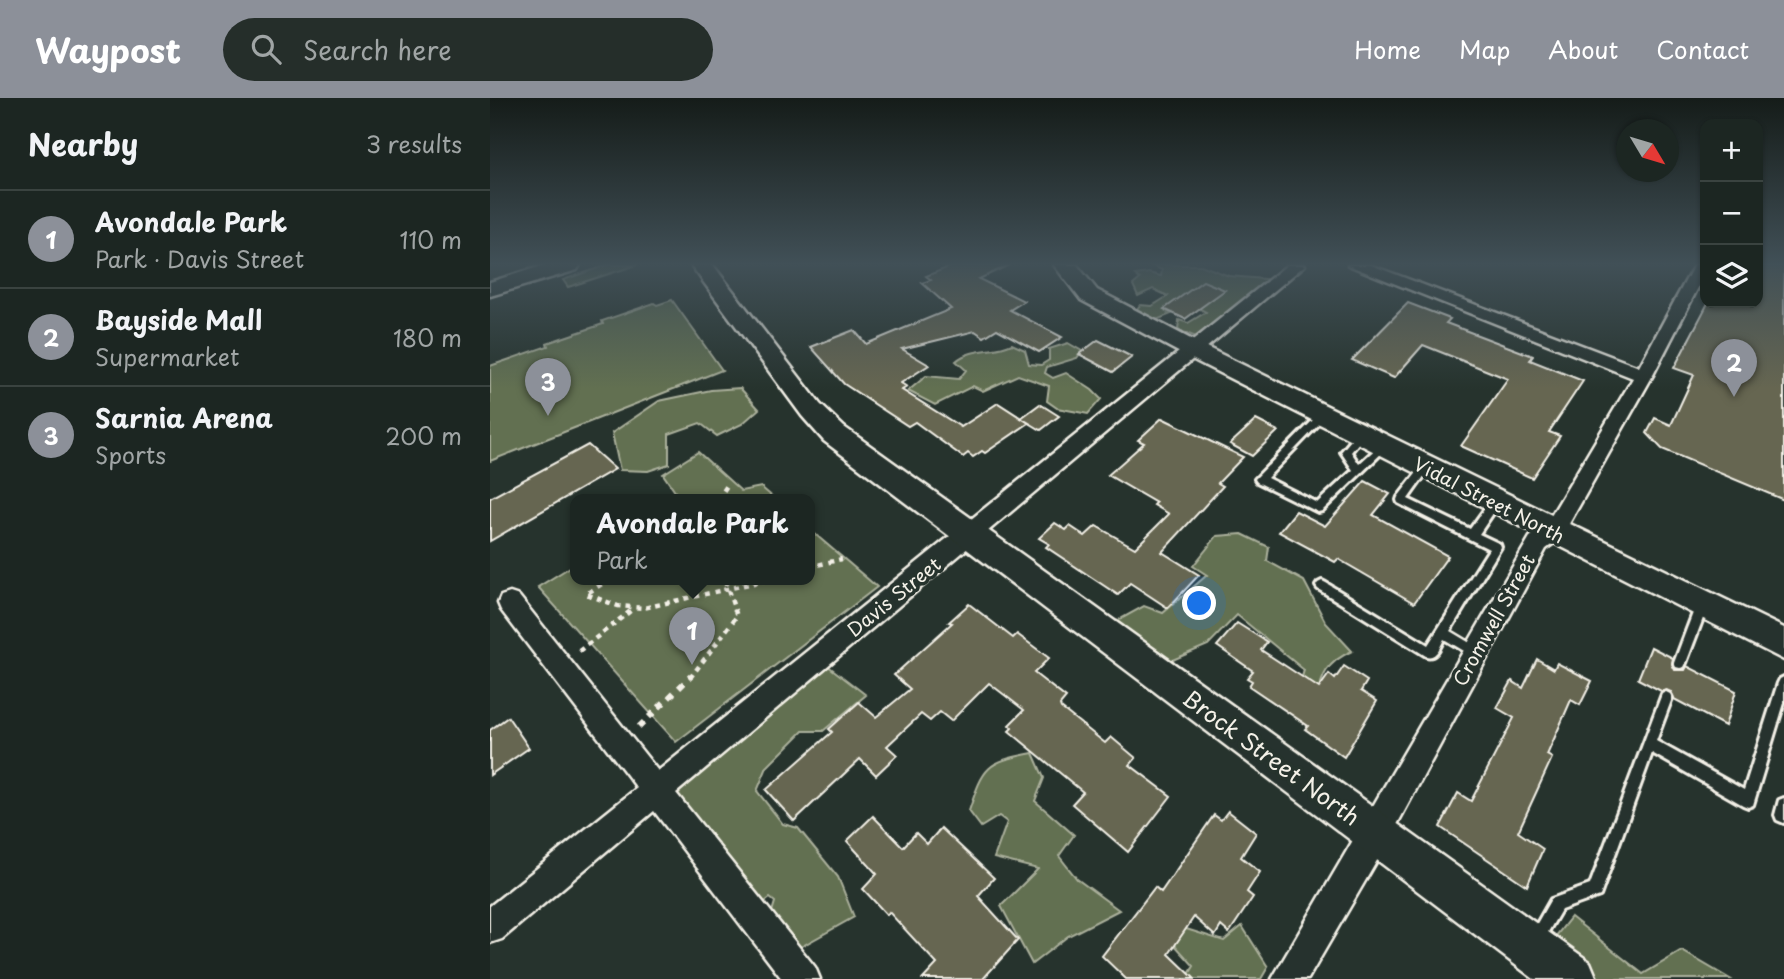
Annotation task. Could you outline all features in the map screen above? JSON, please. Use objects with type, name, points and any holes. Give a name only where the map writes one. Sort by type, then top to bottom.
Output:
[{"type":"main road","name":"Brock Street North","points":[[733,306],[811,410],[834,434],[1573,979]]},
{"type":"main road","name":"Vidal Street North","points":[[1110,306],[1371,441],[1784,645]]},
{"type":"street","name":"Davis Street","points":[[490,927],[1248,306]]},
{"type":"street","points":[[1464,306],[1644,375]]},
{"type":"street","name":"Cromwell Street","points":[[1289,979],[1538,543],[1553,532],[1644,375],[1680,306]]},
{"type":"street","points":[[510,603],[803,979]]},
{"type":"lane","points":[[1322,416],[1260,479],[1318,508],[1358,470],[1371,441]]},
{"type":"lane","points":[[1358,470],[1346,452],[1371,441]]},
{"type":"lane","points":[[1322,586],[1430,652],[1496,547],[1402,500],[1425,468]]},
{"type":"lane","points":[[1472,535],[1495,503]]},
{"type":"lane","points":[[1680,663],[1702,605]]},
{"type":"lane","points":[[1442,632],[1476,653]]},
{"type":"lane","points":[[1649,744],[1748,800],[1784,682]]},
{"type":"lane","points":[[1531,948],[1556,904],[1595,891],[1666,698]]},
{"type":"lane","points":[[1784,805],[1784,816]]},
{"type":"path","points":[[721,494],[728,484]]},
{"type":"path","points":[[815,566],[842,559]]},
{"type":"path","points":[[600,585],[586,594],[604,603],[633,608],[664,607],[752,585]]},
{"type":"path","points":[[621,744],[689,679],[737,615],[726,585]]},
{"type":"path","points":[[558,665],[633,608]]},
{"type":"green space","points":[[645,306],[676,306],[722,370],[490,461],[490,366],[603,324],[602,321]]},
{"type":"green space","points":[[1139,306],[1174,306],[1166,311],[1171,314],[1154,321],[1134,313]]},
{"type":"green space","points":[[1195,306],[1245,306],[1204,340],[1178,330],[1179,320],[1188,323],[1206,312]]},
{"type":"green space","points":[[1068,343],[1082,351],[1077,358],[1047,367],[1045,373],[1053,378],[1066,373],[1092,390],[1101,399],[1088,414],[1057,408],[1047,401],[1049,386],[1018,375],[983,391],[973,386],[935,405],[908,391],[926,376],[959,379],[966,370],[956,361],[969,354],[1012,344],[1025,350],[1029,364],[1041,365],[1049,360],[1049,349]]},
{"type":"green space","points":[[740,388],[759,409],[742,424],[717,436],[700,423],[669,434],[669,464],[648,471],[620,470],[612,433],[659,401],[711,390]]},
{"type":"green space","points":[[698,452],[741,491],[761,487],[769,494],[677,494],[663,474]]},
{"type":"green space","points":[[815,534],[877,587],[676,742],[538,587],[570,567],[570,585],[815,585]]},
{"type":"green space","points":[[1242,534],[1269,547],[1267,561],[1304,581],[1326,623],[1352,651],[1329,667],[1314,707],[1298,691],[1304,670],[1237,615],[1208,645],[1156,667],[1106,627],[1144,606],[1163,613],[1207,575],[1193,566],[1217,536]]},
{"type":"green space","points":[[823,662],[866,695],[823,731],[803,731],[767,767],[757,791],[783,824],[798,828],[838,877],[854,917],[788,954],[768,925],[775,902],[770,898],[757,908],[672,789]]},
{"type":"green space","points":[[1033,753],[1044,778],[1035,801],[1074,835],[1059,856],[1077,879],[1119,910],[1068,936],[1032,964],[1001,906],[1038,869],[994,858],[1007,822],[999,816],[981,827],[969,811],[983,775],[989,768],[996,763]]},
{"type":"green space","points":[[1571,917],[1643,974],[1682,951],[1730,979],[1586,979],[1545,950]]},
{"type":"green space","points":[[1164,922],[1224,941],[1242,926],[1268,967],[1261,979],[1186,979],[1194,966],[1164,933]]},
{"type":"building","points":[[948,306],[1016,306],[1010,310],[1062,337],[1039,352],[997,329],[984,337],[975,331],[902,349],[929,365],[901,383],[907,387],[902,390],[961,427],[998,403],[1029,423],[985,453],[982,451],[973,457],[968,453],[963,457],[915,422],[908,426],[844,384],[811,347],[854,330],[866,344],[951,309]]},
{"type":"building","points":[[1168,306],[1203,306],[1185,319],[1164,309]]},
{"type":"building","points":[[1405,306],[1416,306],[1450,319],[1446,323],[1533,356],[1530,360],[1583,381],[1549,432],[1560,436],[1532,478],[1461,446],[1508,379],[1423,345],[1394,378],[1352,360]]},
{"type":"building","points":[[1784,306],[1784,500],[1662,449],[1647,433],[1655,418],[1671,425],[1694,375],[1674,368],[1705,308]]},
{"type":"building","points":[[1098,340],[1132,357],[1113,372],[1079,354]]},
{"type":"building","points":[[1040,404],[1059,416],[1041,430],[1021,418]]},
{"type":"building","points":[[1162,418],[1243,457],[1218,483],[1223,486],[1162,552],[1199,575],[1168,608],[1130,583],[1118,595],[1046,547],[1049,544],[1039,538],[1055,523],[1066,530],[1070,526],[1085,536],[1096,526],[1135,548],[1169,514],[1154,505],[1156,503],[1108,475],[1144,443],[1138,440]]},
{"type":"building","points":[[1256,420],[1278,431],[1252,456],[1230,444]]},
{"type":"building","points":[[588,445],[615,469],[490,541],[490,498]]},
{"type":"building","points":[[1365,481],[1390,494],[1373,515],[1448,556],[1414,603],[1338,559],[1335,562],[1279,532],[1296,511],[1325,526]]},
{"type":"building","points":[[969,604],[1013,638],[1017,634],[1049,658],[1034,673],[1066,698],[1060,705],[1061,708],[1105,743],[1111,737],[1136,758],[1130,765],[1171,796],[1128,852],[1072,804],[1083,792],[1009,731],[1012,728],[1009,725],[1024,710],[989,683],[951,721],[940,712],[930,721],[921,714],[887,746],[897,755],[876,775],[860,759],[794,821],[766,790],[832,732],[829,729],[859,702],[876,717],[910,689],[894,675],[952,623],[949,622]]},
{"type":"building","points":[[1237,623],[1267,642],[1261,650],[1319,688],[1329,674],[1335,679],[1344,666],[1367,681],[1361,691],[1377,701],[1344,757],[1305,729],[1308,726],[1249,686],[1252,681],[1247,678],[1253,671],[1217,646]]},
{"type":"building","points":[[1651,647],[1673,658],[1675,670],[1685,670],[1687,666],[1736,691],[1725,726],[1674,699],[1671,692],[1661,691],[1638,679]]},
{"type":"building","points":[[1537,659],[1554,669],[1557,663],[1592,681],[1580,705],[1571,700],[1547,755],[1552,758],[1518,832],[1543,849],[1527,886],[1440,827],[1458,793],[1471,801],[1514,718],[1497,708],[1512,681],[1523,688]]},
{"type":"building","points":[[508,717],[529,748],[490,775],[490,730]]},
{"type":"building","points":[[1228,811],[1256,833],[1241,857],[1260,872],[1247,892],[1253,897],[1229,933],[1221,926],[1215,936],[1194,917],[1169,954],[1195,979],[1126,979],[1102,956],[1155,887],[1161,892],[1214,815],[1221,820]]},
{"type":"building","points":[[873,816],[903,847],[916,833],[927,844],[941,828],[994,878],[978,896],[1018,940],[983,979],[923,979],[937,964],[889,912],[887,915],[863,889],[877,874],[847,841]]},
{"type":"place","name":"Bayside Mall","points":[[1734,397]]},
{"type":"place","name":"Sarnia Arena","points":[[548,416]]},
{"type":"place","name":"Avondale Park","points":[[692,665]]}]
